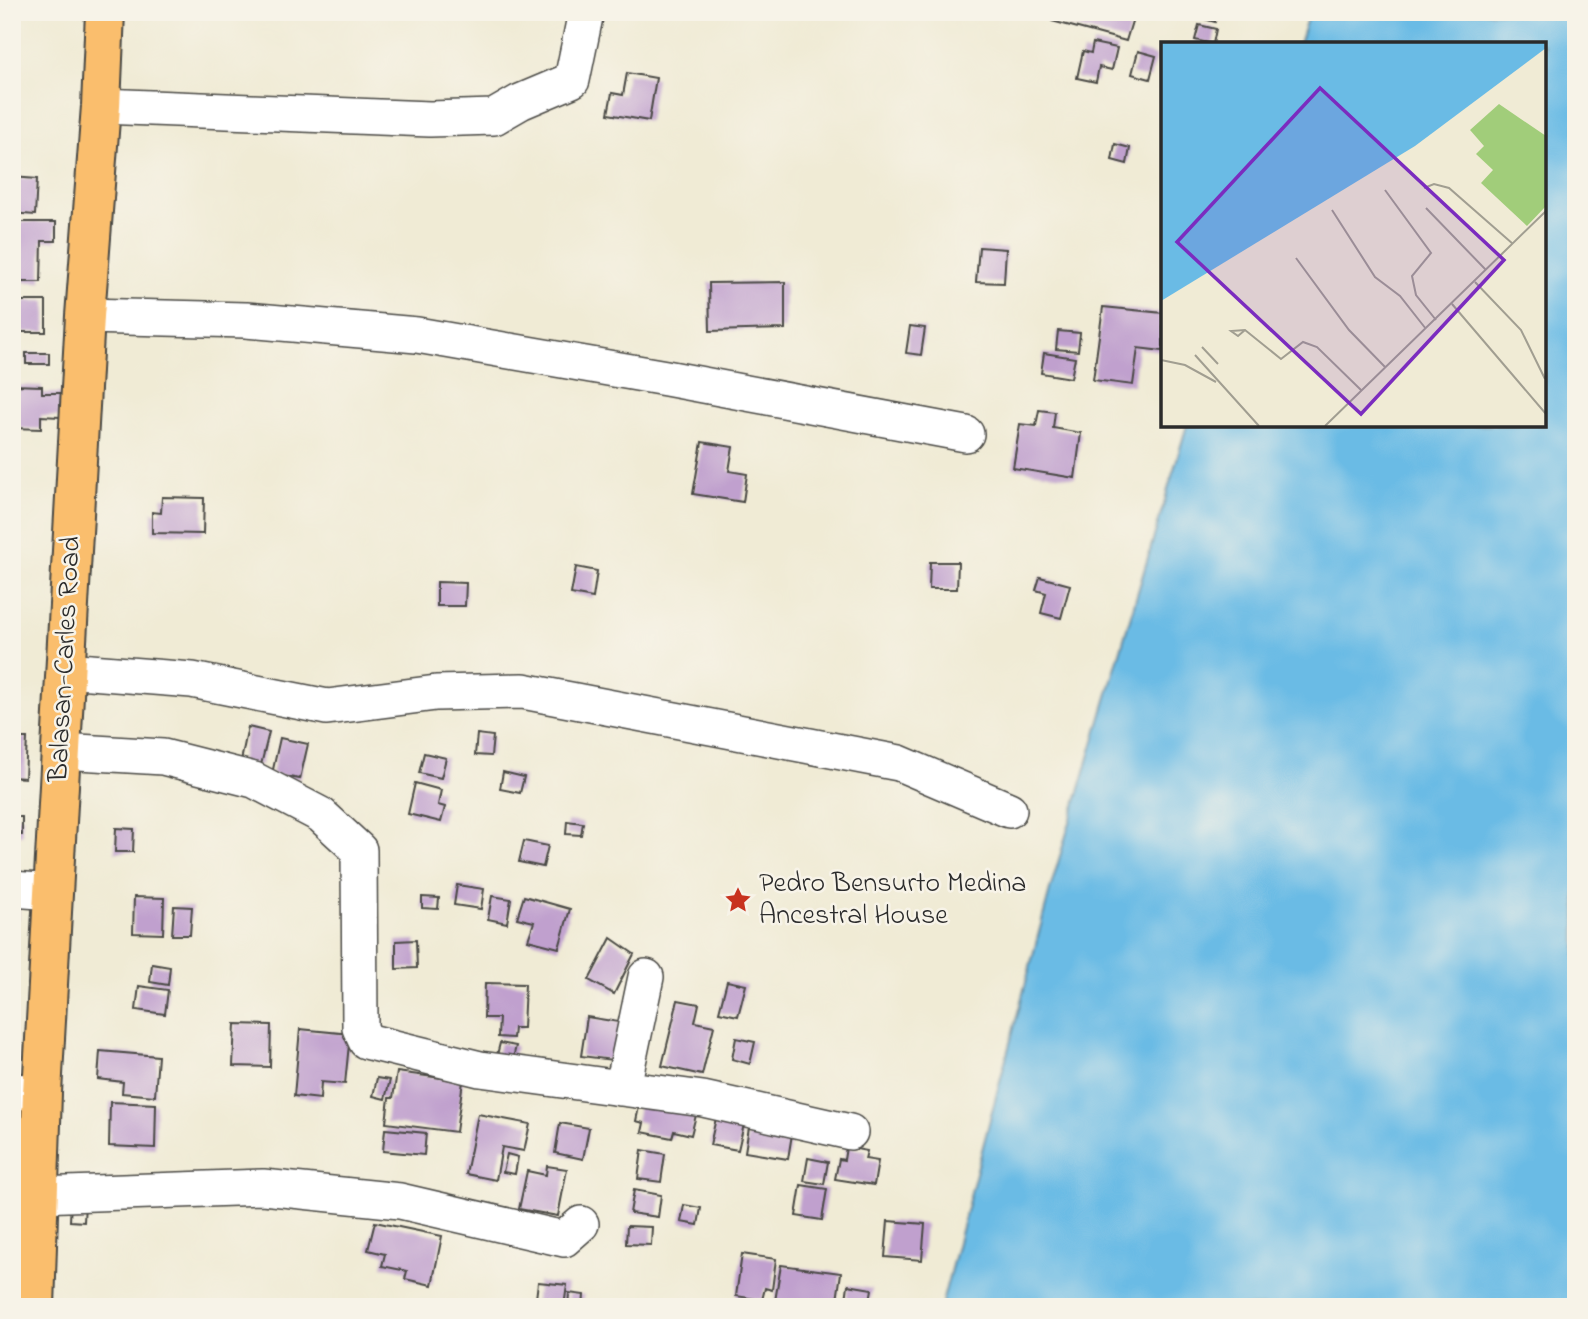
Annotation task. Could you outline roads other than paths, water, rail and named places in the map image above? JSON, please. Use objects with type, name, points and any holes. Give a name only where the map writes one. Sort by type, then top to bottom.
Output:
[{"type":"main road","name":"Balasan-Carles Road","points":[[35,1307],[39,1195],[27,1092],[53,892],[105,12]]},
{"type":"street","points":[[101,106],[430,119],[494,117],[520,102],[572,80],[586,12]]},
{"type":"street","points":[[85,316],[246,320],[416,335],[666,377],[966,434]]},
{"type":"street","points":[[65,670],[192,680],[327,707],[436,693],[523,691],[900,763],[1009,810]]},
{"type":"street","points":[[61,751],[163,757],[254,780],[321,816],[359,850],[360,1028],[366,1041],[480,1069],[703,1099],[850,1132]]},
{"type":"street","points":[[12,889],[53,892]]},
{"type":"street","points":[[620,1088],[626,1072],[646,977]]},
{"type":"street","points":[[39,1195],[263,1187],[400,1201],[564,1239],[581,1224]]},
{"type":"water","points":[[1309,12],[1576,12],[1576,1307],[941,1307],[1050,890],[1186,427],[1546,427],[1546,42],[1300,42]]},
{"type":"place","name":"Pedro Bensurto Medina Ancestral House","points":[[738,900]]}]
